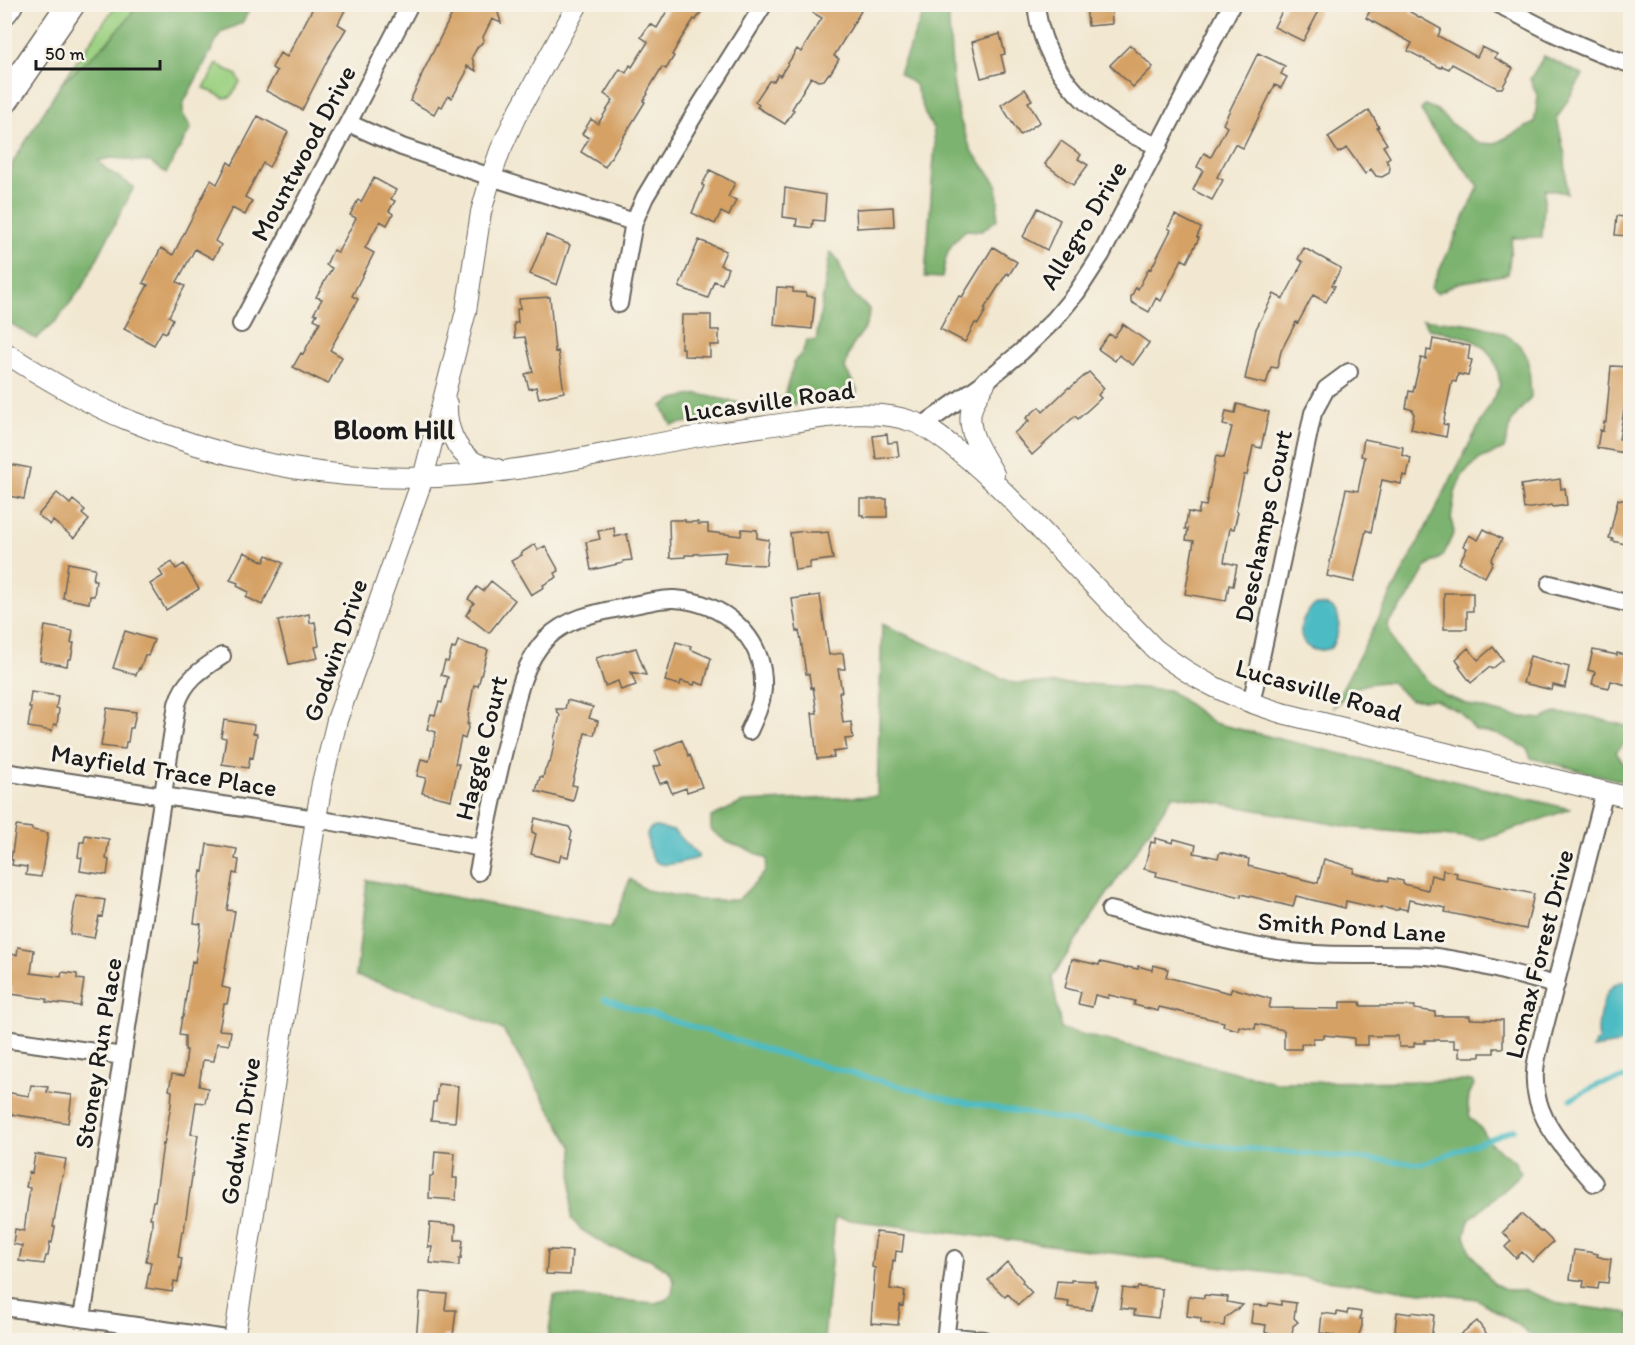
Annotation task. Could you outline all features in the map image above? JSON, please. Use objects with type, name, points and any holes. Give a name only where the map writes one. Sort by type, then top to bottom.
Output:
[{"type":"highway","points":[[4,11],[9,4]]},
{"type":"highway","points":[[4,101],[71,4]]},
{"type":"street","name":"Mountwood Drive","points":[[241,324],[410,4]]},
{"type":"street","name":"Godwin Drive","points":[[234,1340],[316,819],[337,720],[423,478],[466,310],[481,212],[491,177],[515,118],[578,4]]},
{"type":"street","points":[[619,304],[634,222],[645,197],[764,4]]},
{"type":"street","points":[[1036,4],[1040,27],[1047,47],[1060,72],[1077,94],[1098,114],[1121,130],[1159,146]]},
{"type":"street","name":"Allegro Drive","points":[[922,426],[986,381],[1021,352],[1054,320],[1077,292],[1101,255],[1232,4]]},
{"type":"street","points":[[1498,4],[1555,34],[1630,64]]},
{"type":"street","points":[[348,123],[402,147],[634,222]]},
{"type":"street","name":"Lucasville Road","points":[[4,352],[78,397],[127,420],[188,442],[239,457],[292,468],[346,475],[423,478],[464,476],[835,416],[867,414],[890,416],[914,422],[968,458],[1004,492],[1155,649],[1179,667],[1215,688],[1251,704],[1282,713],[1630,798]]},
{"type":"street","name":"Deschamps Court","points":[[1251,704],[1313,413],[1326,388],[1349,372]]},
{"type":"street","points":[[449,377],[448,417],[455,441],[474,462],[505,471]]},
{"type":"street","points":[[986,381],[975,401],[970,423],[972,433],[1004,492]]},
{"type":"street","points":[[1550,584],[1630,604]]},
{"type":"street","name":"Haggle Court","points":[[478,872],[493,793],[521,682],[531,660],[546,639],[568,623],[592,613],[671,598],[698,602],[722,612],[731,618],[742,631],[758,658],[763,690],[749,731]]},
{"type":"street","name":"Stoney Run Place","points":[[82,1318],[180,695],[193,676],[222,656]]},
{"type":"street","name":"Mayfield Trace Place","points":[[4,772],[316,819],[483,848]]},
{"type":"street","name":"Lomax Forest Drive","points":[[1594,1183],[1552,1133],[1543,1117],[1536,1095],[1535,1065],[1605,791]]},
{"type":"street","name":"Smith Pond Lane","points":[[1110,910],[1261,948],[1303,954],[1446,958],[1556,985]]},
{"type":"street","points":[[4,1039],[123,1056]]},
{"type":"street","points":[[955,1259],[945,1338],[984,1341]]},
{"type":"street","points":[[4,1307],[234,1340]]},
{"type":"green space","points":[[138,4],[252,5],[242,23],[221,32],[183,104],[183,114],[191,128],[166,173],[150,162],[110,158],[98,161],[107,170],[134,187],[83,286],[57,320],[36,339],[5,320],[4,229],[9,207],[5,191],[13,162],[61,84],[107,43]]},
{"type":"green space","points":[[116,5],[138,5],[112,37],[61,84]]},
{"type":"green space","points":[[923,5],[949,5],[953,82],[959,117],[971,150],[997,184],[997,219],[982,231],[966,230],[955,241],[946,256],[942,278],[925,277],[935,144],[933,128],[926,116],[915,85],[899,73],[922,16]]},
{"type":"green space","points":[[1544,56],[1583,75],[1557,118],[1565,156],[1567,193],[1545,189],[1542,237],[1512,238],[1508,274],[1458,283],[1437,293],[1431,288],[1479,186],[1440,140],[1421,110],[1425,105],[1437,110],[1454,126],[1479,143],[1494,144],[1534,123],[1538,97],[1530,79]]},
{"type":"green space","points":[[217,64],[237,75],[240,82],[231,97],[224,98],[204,88]]},
{"type":"green space","points":[[830,252],[839,262],[851,291],[869,309],[865,327],[850,351],[845,368],[857,390],[855,399],[821,400],[671,425],[662,406],[674,399],[698,394],[745,404],[784,397],[794,362],[802,353],[807,340],[816,341]]},
{"type":"green space","points":[[1423,320],[1465,323],[1495,330],[1508,336],[1526,355],[1531,397],[1512,420],[1504,449],[1480,459],[1463,474],[1455,493],[1451,519],[1454,532],[1443,556],[1426,567],[1407,600],[1387,624],[1396,647],[1434,687],[1446,696],[1472,706],[1514,716],[1542,719],[1556,713],[1588,716],[1630,727],[1630,738],[1616,752],[1623,763],[1630,765],[1630,783],[1531,758],[1527,748],[1500,735],[1475,730],[1460,712],[1435,700],[1410,700],[1391,682],[1372,683],[1358,687],[1332,708],[1500,385],[1493,358],[1486,349],[1467,338],[1429,329]]},
{"type":"green space","points":[[882,624],[1013,683],[1086,684],[1169,690],[1214,723],[1570,809],[1484,840],[1355,828],[1173,795],[1052,977],[1061,1029],[1275,1082],[1472,1081],[1474,1084],[1469,1095],[1468,1106],[1470,1117],[1490,1143],[1514,1161],[1521,1173],[1469,1220],[1465,1235],[1471,1253],[1493,1283],[1507,1290],[1524,1290],[1561,1304],[1630,1313],[1630,1340],[1536,1340],[1521,1327],[1477,1299],[835,1218],[824,1340],[548,1340],[554,1295],[655,1303],[665,1300],[672,1293],[674,1281],[669,1271],[650,1259],[609,1247],[580,1229],[571,1218],[573,1148],[503,1030],[427,997],[356,976],[367,880],[611,928],[630,879],[646,890],[699,900],[738,900],[765,872],[767,859],[727,842],[711,830],[711,817],[743,802],[877,796]]},
{"type":"water","points":[[1315,605],[1325,605],[1336,612],[1339,625],[1331,648],[1311,649],[1302,637],[1303,621],[1307,612]]},
{"type":"water","points":[[651,828],[674,831],[698,855],[698,858],[669,865],[656,862],[648,847],[647,833]]},
{"type":"water","points":[[1630,980],[1630,1042],[1593,1048],[1599,1040],[1599,1020],[1609,990],[1615,984]]},
{"type":"building","points":[[315,4],[348,4],[338,24],[346,29],[302,110],[266,91],[277,71],[272,68],[280,53],[287,57]]},
{"type":"building","points":[[457,4],[500,4],[497,9],[501,23],[492,19],[483,37],[484,40],[472,57],[476,71],[467,66],[466,73],[452,98],[448,96],[442,107],[439,105],[434,114],[410,101]]},
{"type":"building","points":[[671,4],[706,4],[681,39],[666,69],[662,67],[643,101],[645,102],[605,167],[581,152],[589,138],[582,134],[591,119],[598,124],[613,100],[604,94],[620,69],[626,73],[630,65],[632,67],[648,42],[641,37],[650,24],[657,28]]},
{"type":"building","points":[[818,4],[861,4],[858,9],[861,11],[834,56],[839,59],[830,74],[824,80],[818,81],[811,77],[785,124],[757,107],[759,105],[755,102],[769,81],[774,81],[778,74],[780,76],[797,49],[801,52],[822,18],[813,13]]},
{"type":"building","points":[[1086,4],[1111,4],[1112,24],[1088,26]]},
{"type":"building","points":[[1286,4],[1311,4],[1320,9],[1303,41],[1274,27]]},
{"type":"building","points":[[1374,4],[1414,4],[1410,12],[1441,29],[1438,36],[1477,57],[1482,47],[1497,54],[1495,58],[1513,68],[1502,88],[1497,88],[1452,64],[1449,69],[1442,66],[1441,68],[1408,51],[1412,43],[1366,18]]},
{"type":"building","points":[[1000,34],[1005,54],[1001,55],[1005,72],[981,78],[972,42]]},
{"type":"building","points":[[1130,45],[1153,67],[1133,87],[1110,65]]},
{"type":"building","points":[[1258,53],[1285,66],[1281,74],[1287,77],[1281,88],[1275,85],[1243,148],[1235,144],[1217,177],[1223,180],[1212,200],[1193,190],[1203,170],[1197,167],[1204,153],[1211,157],[1227,127],[1223,124]]},
{"type":"building","points":[[1025,89],[1032,100],[1028,102],[1040,122],[1020,135],[1001,105]]},
{"type":"building","points":[[1369,110],[1387,144],[1383,146],[1390,157],[1386,160],[1390,167],[1389,173],[1382,177],[1376,176],[1371,169],[1365,174],[1347,148],[1338,153],[1328,137]]},
{"type":"building","points":[[258,116],[288,132],[269,167],[263,163],[245,197],[252,201],[245,215],[232,208],[215,241],[221,245],[213,259],[195,249],[177,282],[185,286],[169,316],[173,319],[166,333],[162,331],[154,345],[124,329],[148,285],[143,283],[161,248],[173,255],[211,180],[217,184],[228,162],[232,165]]},
{"type":"building","points":[[1061,141],[1081,155],[1078,159],[1088,165],[1073,185],[1045,164]]},
{"type":"building","points":[[710,170],[735,183],[728,197],[736,200],[729,216],[721,212],[715,224],[692,213]]},
{"type":"building","points":[[374,178],[396,190],[391,199],[395,201],[389,211],[393,214],[387,225],[380,221],[365,248],[374,253],[352,296],[358,299],[330,350],[342,357],[328,384],[293,367],[301,353],[303,354],[320,322],[314,319],[317,314],[314,313],[322,299],[316,297],[332,268],[326,265],[333,250],[338,252],[356,218],[350,215],[358,200],[361,202]]},
{"type":"building","points":[[785,188],[826,195],[824,221],[813,220],[812,228],[796,226],[797,219],[783,217]]},
{"type":"building","points":[[893,207],[894,226],[857,228],[856,209]]},
{"type":"building","points":[[1038,208],[1060,220],[1047,250],[1023,237]]},
{"type":"building","points":[[1175,215],[1201,228],[1197,237],[1199,238],[1187,262],[1182,259],[1161,301],[1156,298],[1149,312],[1131,302],[1131,297],[1149,268],[1151,269],[1171,230],[1168,228]]},
{"type":"building","points":[[1617,216],[1630,218],[1630,236],[1615,235]]},
{"type":"building","points":[[546,235],[570,245],[557,285],[530,274]]},
{"type":"building","points":[[699,240],[726,251],[720,265],[728,268],[722,284],[714,281],[708,298],[679,287]]},
{"type":"building","points":[[993,247],[1017,262],[1009,275],[1007,273],[965,342],[940,329],[953,305],[959,296],[962,297]]},
{"type":"building","points":[[1304,248],[1341,268],[1332,285],[1335,286],[1326,302],[1313,295],[1281,351],[1277,368],[1271,367],[1266,384],[1245,379],[1256,329],[1274,294],[1283,299],[1303,262],[1298,259]]},
{"type":"building","points":[[777,287],[793,288],[793,292],[806,293],[806,296],[815,297],[812,329],[774,325]]},
{"type":"building","points":[[550,297],[555,352],[558,351],[564,392],[539,398],[536,387],[529,389],[525,374],[533,372],[525,337],[515,338],[514,323],[518,323],[519,299]]},
{"type":"building","points":[[682,315],[711,315],[711,330],[719,330],[719,345],[710,345],[710,357],[684,356],[684,348],[681,348]]},
{"type":"building","points":[[1123,324],[1149,343],[1133,365],[1119,355],[1115,361],[1098,349],[1109,334],[1114,337]]},
{"type":"building","points":[[1433,339],[1470,346],[1468,359],[1472,360],[1468,376],[1458,374],[1456,382],[1452,381],[1443,424],[1448,425],[1446,437],[1411,429],[1414,414],[1413,410],[1406,408],[1409,391],[1413,392],[1421,358],[1426,359],[1427,350],[1431,351]]},
{"type":"building","points":[[1611,366],[1630,367],[1630,404],[1625,403],[1619,439],[1630,441],[1630,454],[1597,448],[1600,430],[1603,431],[1604,422],[1606,422]]},
{"type":"building","points":[[1089,372],[1104,388],[1098,395],[1101,398],[1078,419],[1075,416],[1032,455],[1014,433],[1029,421],[1026,418],[1039,407],[1043,412],[1069,387]]},
{"type":"building","points":[[1237,404],[1269,412],[1261,448],[1253,446],[1247,475],[1244,475],[1234,529],[1230,528],[1224,562],[1237,565],[1233,586],[1229,585],[1226,601],[1185,594],[1194,541],[1186,540],[1188,529],[1185,529],[1188,512],[1198,514],[1200,505],[1206,506],[1216,456],[1224,458],[1232,427],[1223,425],[1226,411],[1235,413]]},
{"type":"building","points":[[887,434],[888,443],[897,442],[899,456],[876,459],[873,436]]},
{"type":"building","points":[[1364,439],[1403,447],[1402,455],[1411,458],[1407,476],[1403,475],[1401,484],[1382,480],[1371,532],[1366,530],[1354,582],[1327,576],[1346,489],[1358,491],[1365,457],[1361,456]]},
{"type":"building","points":[[4,463],[30,468],[24,499],[4,495]]},
{"type":"building","points":[[1560,479],[1561,489],[1565,488],[1567,505],[1524,509],[1521,485]]},
{"type":"building","points":[[57,493],[70,504],[73,500],[85,510],[82,514],[89,520],[74,538],[53,521],[50,525],[38,515]]},
{"type":"building","points":[[860,499],[887,499],[887,517],[860,515]]},
{"type":"building","points":[[1618,499],[1630,502],[1630,545],[1612,541],[1613,539],[1609,538]]},
{"type":"building","points":[[669,520],[708,524],[708,532],[741,536],[742,529],[757,530],[757,538],[769,540],[766,565],[724,563],[726,552],[670,558]]},
{"type":"building","points":[[614,528],[615,537],[627,534],[632,560],[591,570],[586,542],[600,539],[598,531]]},
{"type":"building","points":[[1484,529],[1502,539],[1485,577],[1459,563],[1467,548],[1463,546],[1469,535],[1478,540]]},
{"type":"building","points":[[828,532],[833,559],[810,562],[810,568],[795,570],[790,533]]},
{"type":"building","points":[[535,544],[538,550],[545,546],[559,571],[555,573],[557,577],[531,595],[511,561]]},
{"type":"building","points":[[244,552],[264,562],[267,555],[283,563],[262,605],[246,597],[249,592],[230,580]]},
{"type":"building","points":[[172,562],[176,569],[184,564],[199,589],[166,610],[150,584],[163,576],[159,570]]},
{"type":"building","points":[[68,563],[95,568],[94,596],[90,596],[89,603],[63,598]]},
{"type":"building","points":[[491,581],[515,600],[489,633],[466,615],[474,603],[468,599],[477,587],[483,591]]},
{"type":"building","points":[[1444,593],[1473,593],[1473,611],[1467,611],[1467,629],[1444,629]]},
{"type":"building","points":[[820,595],[829,655],[843,653],[845,669],[838,669],[842,692],[839,692],[843,723],[851,722],[853,738],[845,739],[847,750],[833,752],[834,757],[817,759],[812,713],[817,713],[813,687],[811,688],[809,674],[806,674],[792,599]]},
{"type":"building","points":[[309,614],[310,623],[315,622],[319,646],[315,647],[318,658],[289,664],[278,621]]},
{"type":"building","points":[[45,626],[73,631],[71,643],[74,643],[67,666],[40,661]]},
{"type":"building","points":[[125,631],[154,640],[148,656],[145,655],[136,675],[113,668]]},
{"type":"building","points":[[458,641],[488,650],[478,686],[474,685],[465,739],[461,737],[455,764],[459,764],[451,800],[422,793],[426,778],[417,776],[421,759],[429,761],[436,732],[427,729],[431,714],[435,715],[439,702],[442,703],[448,677],[441,675],[445,661],[448,662],[452,648],[455,649]]},
{"type":"building","points":[[676,642],[691,646],[690,649],[711,658],[704,685],[681,681],[680,685],[665,681]]},
{"type":"building","points":[[1493,647],[1503,660],[1492,669],[1490,667],[1471,683],[1456,659],[1468,648],[1478,660]]},
{"type":"building","points":[[636,648],[646,675],[631,672],[636,685],[621,690],[618,681],[605,686],[596,658]]},
{"type":"building","points":[[1593,650],[1630,656],[1627,685],[1611,681],[1609,688],[1592,684],[1595,672],[1588,670]]},
{"type":"building","points":[[1530,656],[1569,667],[1565,688],[1553,685],[1552,690],[1523,683]]},
{"type":"building","points":[[31,692],[58,696],[57,725],[54,724],[52,731],[28,727]]},
{"type":"building","points":[[567,700],[593,707],[589,718],[598,721],[594,735],[585,733],[572,785],[577,786],[573,801],[536,791],[540,777],[543,778],[545,769],[550,763],[560,716],[556,709],[565,709]]},
{"type":"building","points":[[107,708],[136,712],[125,749],[101,746]]},
{"type":"building","points":[[224,720],[254,725],[253,733],[257,734],[253,758],[250,757],[248,768],[222,764],[226,738],[221,737]]},
{"type":"building","points":[[682,740],[702,787],[687,792],[686,788],[672,793],[667,781],[660,784],[653,767],[661,765],[655,751]]},
{"type":"building","points":[[535,818],[569,827],[572,840],[568,857],[561,855],[559,862],[531,854],[536,834],[532,832]]},
{"type":"building","points":[[16,826],[48,833],[41,877],[26,875],[27,867],[12,865]]},
{"type":"building","points":[[85,835],[109,839],[106,859],[109,860],[107,875],[80,871],[82,858],[78,857],[80,842],[84,842]]},
{"type":"building","points":[[1155,838],[1173,843],[1174,839],[1196,845],[1194,853],[1218,858],[1220,852],[1249,859],[1248,866],[1318,883],[1324,859],[1354,868],[1353,873],[1389,881],[1389,878],[1403,881],[1403,884],[1428,890],[1431,875],[1442,878],[1443,870],[1457,873],[1456,878],[1534,894],[1526,929],[1445,912],[1446,908],[1409,900],[1407,910],[1399,908],[1393,910],[1346,901],[1345,908],[1296,896],[1293,907],[1156,876],[1157,872],[1144,869],[1151,842],[1155,843]]},
{"type":"building","points":[[207,844],[237,849],[235,859],[239,860],[237,874],[233,873],[227,910],[235,911],[222,987],[230,989],[227,1004],[224,1004],[219,1030],[231,1031],[229,1045],[217,1043],[214,1061],[203,1060],[199,1086],[208,1088],[205,1103],[196,1102],[191,1134],[198,1135],[178,1257],[182,1258],[178,1282],[174,1281],[172,1292],[146,1288],[151,1262],[146,1261],[152,1226],[152,1218],[150,1218],[153,1201],[155,1201],[171,1105],[172,1091],[169,1090],[172,1074],[184,1076],[187,1050],[185,1050],[185,1036],[179,1035],[189,975],[192,961],[195,962],[200,932],[201,924],[194,923]]},
{"type":"building","points":[[76,896],[105,900],[102,917],[99,916],[94,938],[70,934]]},
{"type":"building","points":[[18,947],[34,950],[31,973],[61,977],[62,972],[77,974],[77,979],[84,980],[80,1006],[46,1002],[47,999],[11,994],[12,987],[4,986],[4,953],[17,955]]},
{"type":"building","points":[[1072,959],[1099,965],[1100,962],[1138,969],[1138,966],[1152,970],[1153,965],[1168,969],[1166,977],[1230,993],[1232,988],[1271,999],[1269,1008],[1340,1009],[1340,1002],[1360,1002],[1361,1006],[1415,1006],[1414,1009],[1435,1012],[1435,1016],[1470,1016],[1470,1019],[1503,1020],[1503,1048],[1494,1048],[1494,1053],[1480,1053],[1480,1057],[1459,1057],[1459,1048],[1454,1048],[1454,1040],[1425,1040],[1425,1043],[1414,1043],[1414,1047],[1399,1047],[1398,1036],[1368,1036],[1368,1045],[1354,1045],[1354,1038],[1324,1035],[1324,1038],[1313,1038],[1313,1044],[1301,1044],[1301,1049],[1284,1049],[1284,1030],[1256,1024],[1255,1029],[1239,1026],[1238,1030],[1223,1026],[1224,1022],[1159,1007],[1158,1011],[1134,1005],[1135,1001],[1109,995],[1108,998],[1095,995],[1092,1007],[1078,1004],[1081,992],[1065,988]]},
{"type":"building","points":[[438,1084],[458,1086],[455,1122],[431,1120]]},
{"type":"building","points":[[31,1085],[48,1087],[47,1092],[72,1095],[68,1123],[4,1113],[4,1092],[29,1096]]},
{"type":"building","points":[[435,1151],[455,1153],[453,1178],[457,1178],[456,1200],[429,1198]]},
{"type":"building","points":[[35,1154],[66,1159],[52,1243],[50,1242],[44,1264],[19,1261],[22,1246],[13,1244],[15,1229],[24,1231],[30,1188],[26,1187],[29,1172],[32,1173]]},
{"type":"building","points":[[1521,1214],[1553,1242],[1532,1262],[1522,1252],[1516,1258],[1505,1247],[1511,1241],[1503,1232]]},
{"type":"building","points":[[430,1223],[456,1225],[455,1240],[463,1240],[459,1266],[430,1263],[432,1247],[428,1247]]},
{"type":"building","points":[[876,1232],[904,1235],[902,1252],[896,1251],[895,1261],[893,1260],[890,1289],[905,1291],[903,1306],[900,1305],[898,1325],[871,1323],[875,1268],[872,1267]]},
{"type":"building","points":[[548,1250],[572,1251],[570,1275],[546,1274]]},
{"type":"building","points":[[1574,1250],[1611,1259],[1608,1283],[1599,1282],[1598,1289],[1583,1287],[1584,1281],[1570,1279]]},
{"type":"building","points":[[1007,1262],[1032,1293],[1018,1305],[1008,1294],[1005,1297],[988,1280]]},
{"type":"building","points":[[1071,1280],[1095,1281],[1095,1286],[1097,1286],[1091,1310],[1068,1307],[1069,1302],[1054,1300],[1057,1281],[1071,1282]]},
{"type":"building","points":[[1138,1287],[1162,1289],[1158,1318],[1134,1315],[1135,1310],[1120,1308],[1123,1288],[1137,1290]]},
{"type":"building","points":[[420,1292],[447,1294],[445,1310],[456,1310],[453,1336],[443,1336],[443,1341],[416,1341]]},
{"type":"building","points":[[1204,1295],[1228,1297],[1227,1302],[1243,1305],[1225,1318],[1224,1326],[1201,1323],[1201,1318],[1187,1316],[1189,1296],[1204,1298]]},
{"type":"building","points":[[1281,1301],[1296,1303],[1294,1318],[1298,1322],[1293,1326],[1292,1336],[1267,1333],[1265,1332],[1266,1325],[1251,1323],[1253,1305],[1268,1306],[1269,1303],[1281,1305]]},
{"type":"building","points":[[1348,1310],[1361,1312],[1362,1326],[1357,1341],[1334,1341],[1334,1335],[1320,1333],[1322,1313],[1347,1314]]},
{"type":"building","points":[[1397,1312],[1434,1315],[1431,1340],[1407,1340],[1408,1333],[1395,1331]]},
{"type":"building","points":[[1477,1321],[1492,1341],[1452,1341]]},
{"type":"waterway","points":[[604,999],[780,1054],[956,1101],[1207,1145],[1423,1164],[1515,1129]]},
{"type":"waterway","points":[[1571,1099],[1600,1084],[1630,1077]]},
{"type":"district","name":"Bloom Hill","points":[[394,429]]}]
